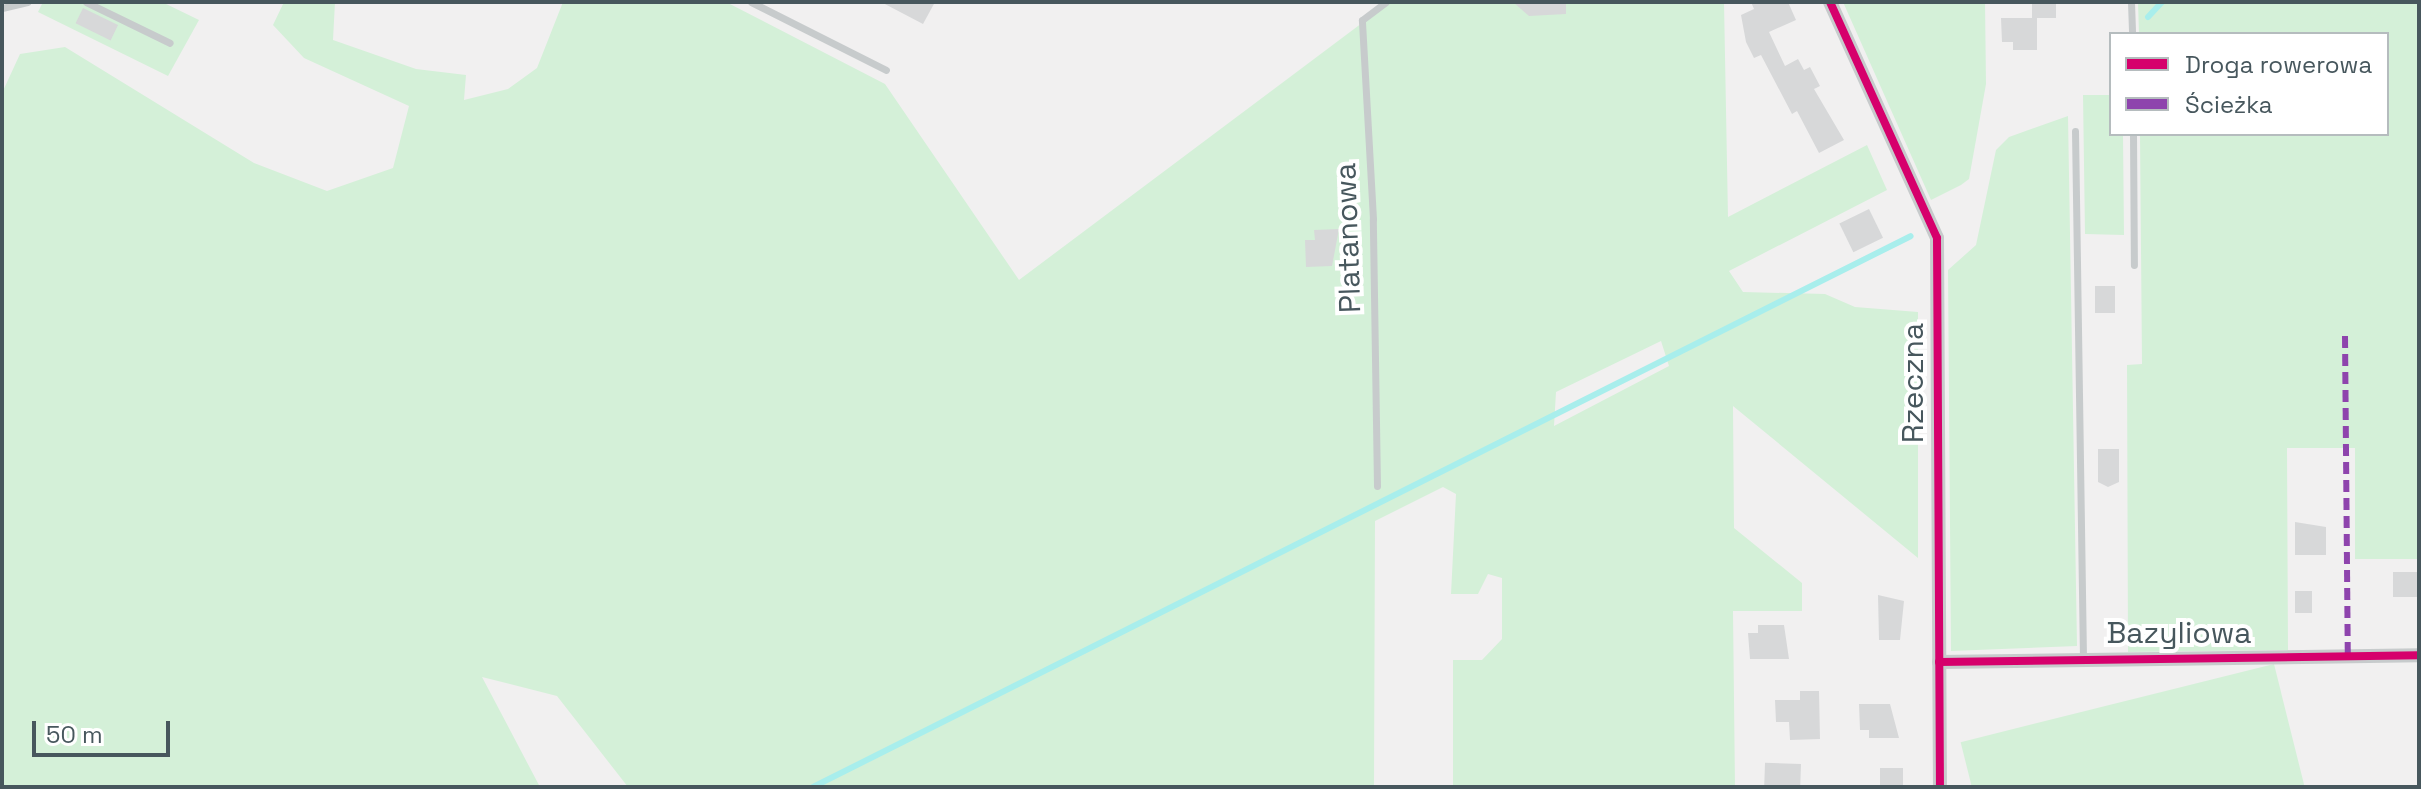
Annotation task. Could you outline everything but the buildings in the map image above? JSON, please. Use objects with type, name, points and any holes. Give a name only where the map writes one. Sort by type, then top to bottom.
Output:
[{"type":"street","name":"Rzeczna","points":[[1830,2],[1937,238],[1940,787]]},
{"type":"street","name":"Bazyliowa","points":[[1939,662],[2083,657],[2419,655]]},
{"type":"lane","points":[[2,8],[27,2]]},
{"type":"lane","points":[[86,2],[170,43]]},
{"type":"lane","points":[[751,2],[886,70]]},
{"type":"lane","name":"Platanowa","points":[[1377,486],[1373,219],[1362,20],[1386,2]]},
{"type":"lane","points":[[2131,2],[2132,32]]},
{"type":"lane","points":[[2075,131],[2083,657]]},
{"type":"lane","points":[[2133,136],[2134,265]]},
{"type":"green space","points":[[43,2],[162,2],[199,20],[168,76],[38,12]]},
{"type":"green space","points":[[284,2],[335,2],[333,40],[416,69],[466,75],[464,100],[508,89],[537,68],[563,2],[726,2],[885,84],[1019,280],[1390,2],[1724,2],[1728,217],[1867,145],[1887,190],[1729,271],[1743,292],[1825,294],[1855,307],[1918,312],[1918,558],[1733,406],[1734,528],[1802,583],[1802,611],[1733,611],[1735,787],[1453,787],[1453,660],[1482,660],[1502,639],[1502,578],[1488,574],[1478,594],[1451,594],[1456,494],[1443,487],[1375,521],[1374,787],[628,787],[557,696],[482,677],[540,787],[2,787],[2,93],[20,54],[65,47],[254,163],[327,191],[393,168],[409,106],[304,58],[273,25]],"holes":[[[1661,341],[1669,366],[1554,426],[1556,392]]]},
{"type":"green space","points":[[1843,2],[1985,2],[1986,84],[1969,179],[1961,185],[1931,200]]},
{"type":"green space","points":[[2138,2],[2419,2],[2419,559],[2355,559],[2355,448],[2287,448],[2288,650],[2128,652],[2127,365],[2142,364],[2140,136],[2389,136],[2389,32],[2139,32]]},
{"type":"green space","points":[[2083,95],[2109,95],[2109,136],[2123,136],[2124,235],[2085,234]]},
{"type":"green space","points":[[2068,116],[2077,646],[1951,651],[1948,270],[1976,245],[1996,150],[2009,137]]},
{"type":"green space","points":[[2274,664],[2305,787],[1972,787],[1961,742]]},
{"type":"waterway","points":[[2148,17],[2162,2]]},
{"type":"waterway","points":[[813,787],[1911,236]]},
{"type":"marked path","points":[[2345,336],[2348,656]]},
{"type":"cycle path","points":[[1830,2],[1937,238],[1940,787]]},
{"type":"cycle path","points":[[1939,662],[2419,655]]}]
